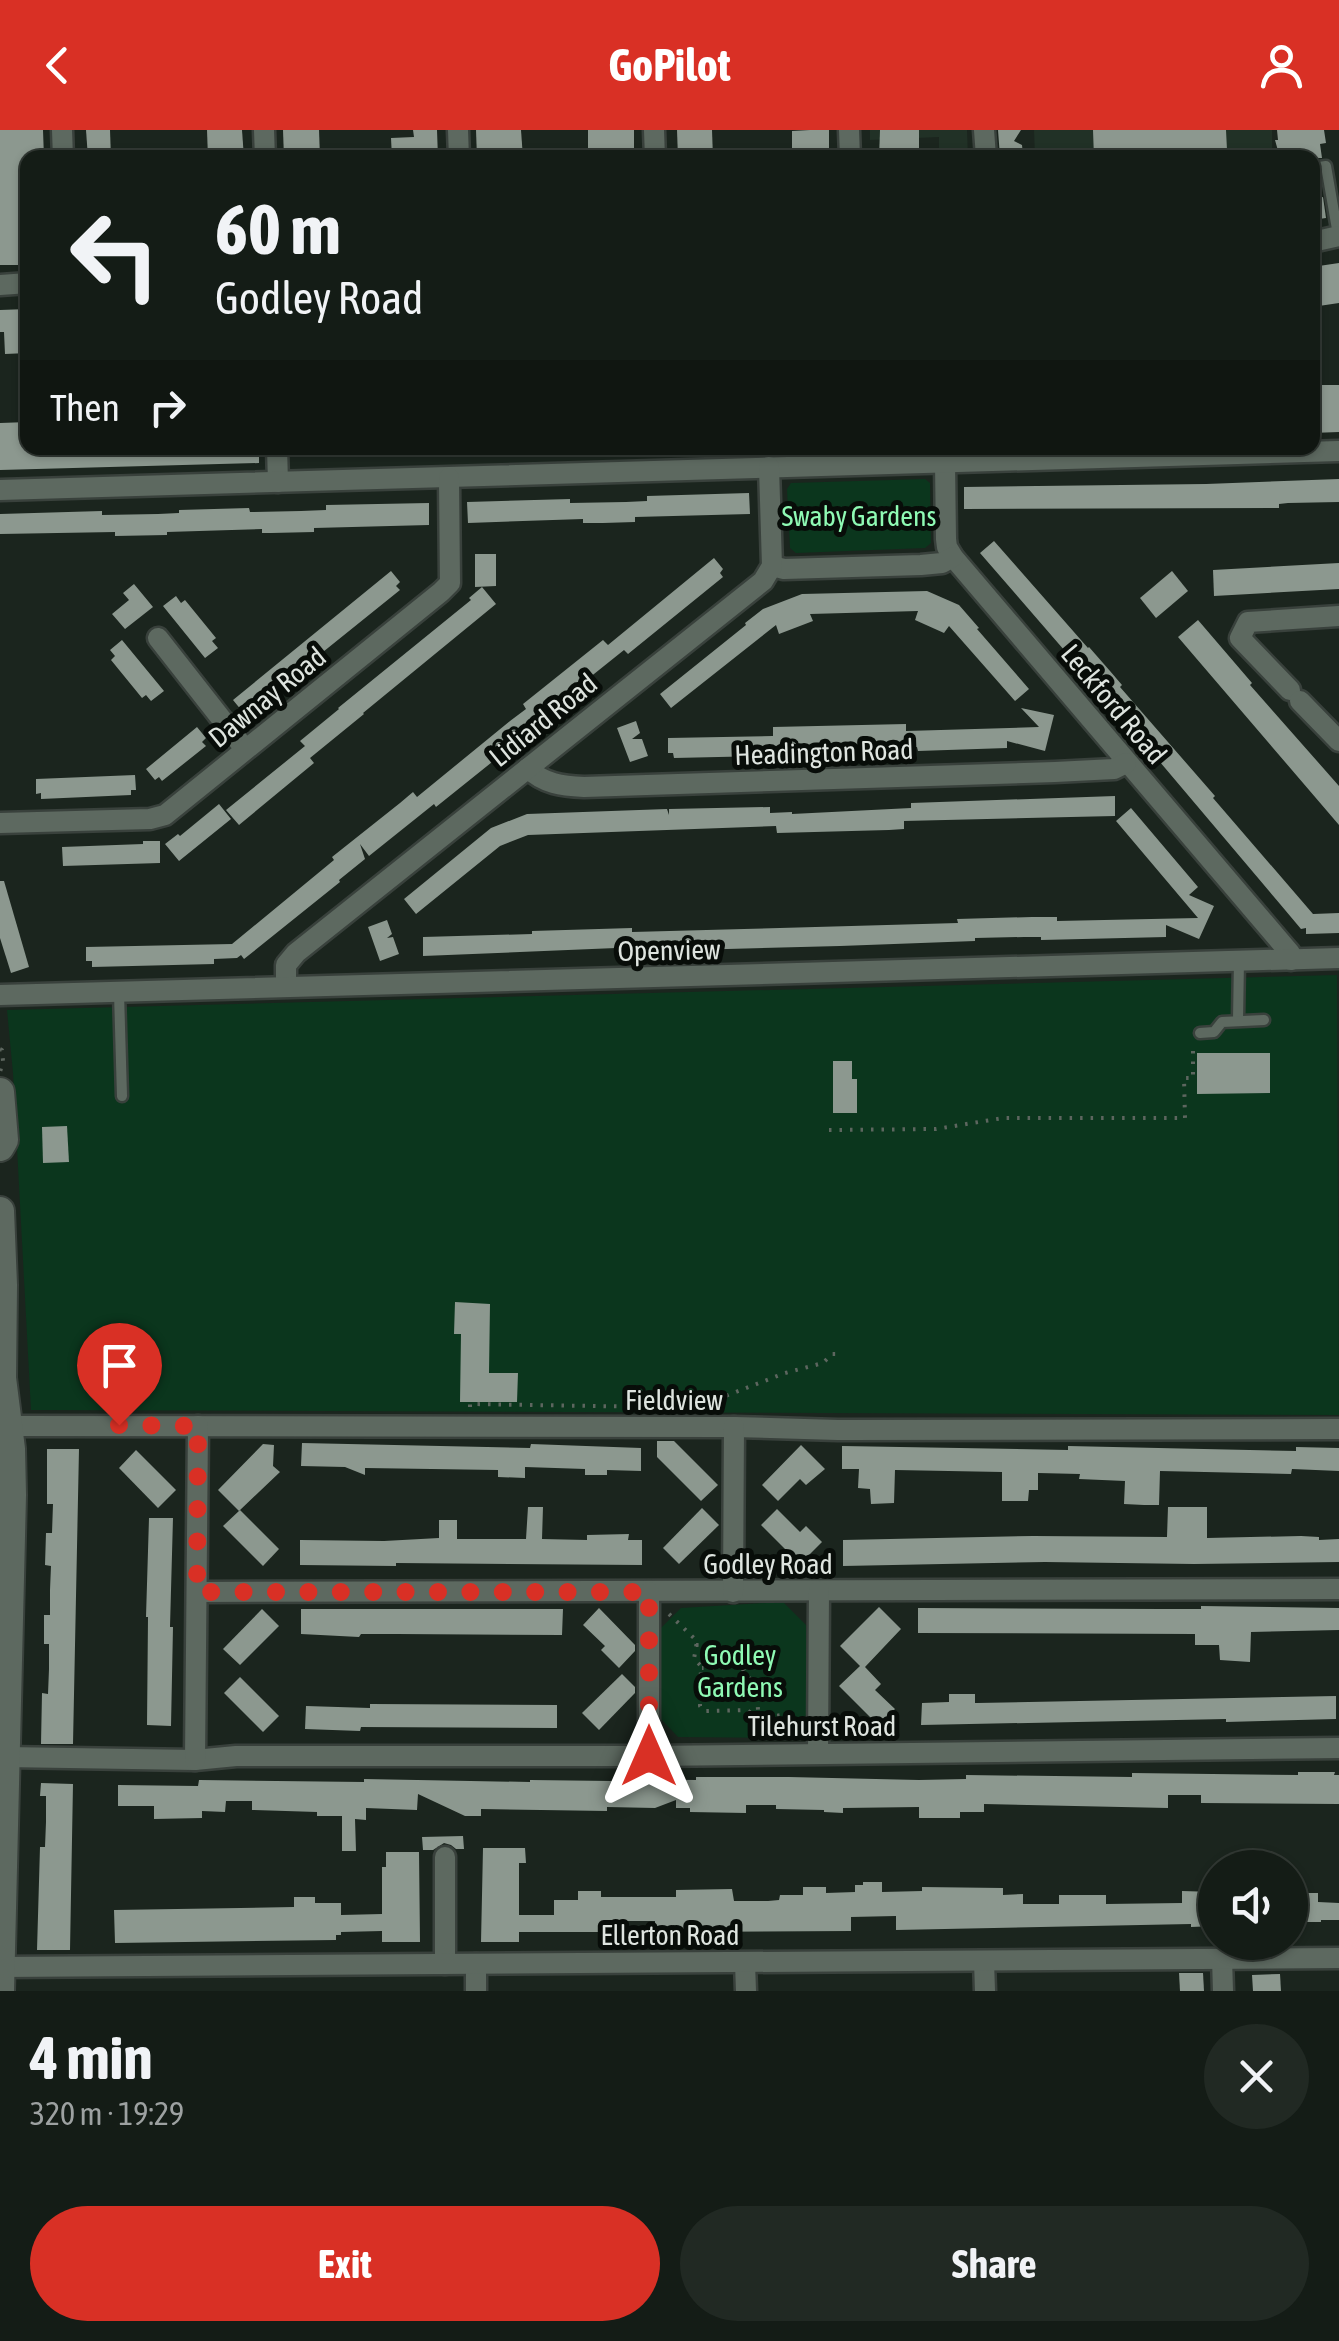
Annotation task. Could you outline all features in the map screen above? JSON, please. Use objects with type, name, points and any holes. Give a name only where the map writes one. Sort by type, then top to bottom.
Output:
[{"type":"main road","points":[[0,1092],[4,1140],[0,1146]]},
{"type":"main road","points":[[0,1212],[2,1378],[9,1426],[0,1991]]},
{"type":"street","points":[[277,455],[278,482]]},
{"type":"street","points":[[0,490],[769,467],[857,456],[945,463],[1232,455]]},
{"type":"street","points":[[769,467],[772,566],[784,569],[921,565],[942,563],[952,557],[946,538],[945,463]]},
{"type":"street","name":"Dawnay Road","points":[[0,823],[158,818],[450,582],[449,478]]},
{"type":"street","name":"Leckford Road","points":[[952,557],[1284,946],[1291,960]]},
{"type":"street","name":"Lidiard Road","points":[[286,986],[286,965],[296,952],[763,581],[772,566]]},
{"type":"street","points":[[1339,616],[1248,622],[1240,638],[1339,742]]},
{"type":"street","points":[[158,638],[245,749]]},
{"type":"street","name":"Headington Road","points":[[528,768],[559,786],[584,787],[1094,770],[1114,769],[1126,762]]},
{"type":"street","name":"Openview","points":[[0,995],[1339,958]]},
{"type":"street","name":"Fieldview","points":[[9,1426],[1339,1429]]},
{"type":"street","points":[[195,1760],[198,1426]]},
{"type":"street","points":[[733,1592],[734,1427]]},
{"type":"street","name":"Godley Road","points":[[197,1592],[1339,1589]]},
{"type":"street","points":[[818,1753],[819,1591]]},
{"type":"street","points":[[649,1592],[649,1756]]},
{"type":"street","name":"Tilehurst Road","points":[[6,1758],[195,1760],[236,1756],[1339,1748]]},
{"type":"street","points":[[445,1857],[446,1964]]},
{"type":"street","name":"Ellerton Road","points":[[0,1967],[1198,1958]]},
{"type":"street","name":"Ellerton Road","points":[[1308,1958],[1339,1958]]},
{"type":"street","points":[[1222,1960],[1223,1991]]},
{"type":"street","points":[[984,1961],[986,1991]]},
{"type":"street","points":[[745,1963],[746,1991]]},
{"type":"street","points":[[476,1964],[476,1991]]},
{"type":"lane","points":[[1320,167],[1326,166],[1339,236]]},
{"type":"lane","points":[[1238,1020],[1239,961]]},
{"type":"lane","points":[[119,992],[122,1096]]},
{"type":"lane","points":[[1200,1032],[1214,1032],[1222,1022],[1264,1020]]},
{"type":"path","points":[[829,1130],[936,1129],[1003,1118],[1185,1118],[1184,1078],[1194,1078],[1192,1032],[1200,1032]]},
{"type":"path","points":[[0,1049],[4,1061],[0,1072]]},
{"type":"path","points":[[691,1407],[823,1363],[837,1354]]},
{"type":"path","points":[[469,1427],[470,1404],[672,1407]]},
{"type":"path","points":[[669,1614],[696,1641],[694,1660],[701,1668],[700,1706],[705,1711],[747,1710],[758,1718],[790,1714],[802,1726],[818,1730]]},
{"type":"path","points":[[696,1645],[726,1646],[725,1668],[701,1668]]},
{"type":"path","points":[[726,1656],[741,1665],[751,1680],[759,1698],[758,1718]]},
{"type":"shaded area","points":[[870,130],[967,130],[968,150],[939,150],[939,137],[870,140]]},
{"type":"shaded area","points":[[1034,130],[1272,130],[1272,150],[1035,150]]},
{"type":"green space","name":"Swaby Gardens","points":[[925,479],[930,483],[931,543],[925,548],[796,553],[790,548],[787,489],[791,483]]},
{"type":"green space","points":[[1337,975],[1339,1415],[31,1410],[7,1010]]},
{"type":"green space","name":"Godley Gardens","points":[[783,1602],[806,1625],[808,1713],[784,1738],[678,1737],[660,1718],[660,1629],[681,1608]]},
{"type":"building","points":[[0,130],[43,130],[44,150],[20,150],[20,265],[0,265]]},
{"type":"building","points":[[86,130],[110,130],[111,150],[87,150]]},
{"type":"building","points":[[207,130],[242,130],[243,150],[208,150]]},
{"type":"building","points":[[283,130],[319,130],[320,150],[284,150]]},
{"type":"building","points":[[413,130],[437,130],[438,150],[392,150],[391,138],[414,137]]},
{"type":"building","points":[[476,130],[521,130],[522,150],[477,150]]},
{"type":"building","points":[[588,130],[634,130],[634,150],[588,150]]},
{"type":"building","points":[[677,130],[712,130],[713,150],[678,150]]},
{"type":"building","points":[[829,130],[829,150],[792,149],[792,131]]},
{"type":"building","points":[[880,130],[919,130],[919,150],[879,150]]},
{"type":"building","points":[[998,130],[1021,130],[1014,141],[1022,145],[1022,150],[999,150]]},
{"type":"building","points":[[1093,130],[1226,130],[1227,150],[1094,150]]},
{"type":"building","points":[[1277,130],[1324,130],[1326,143],[1320,144],[1322,158],[1320,158],[1320,150],[1278,150]]},
{"type":"building","points":[[1323,197],[1326,218],[1320,219]]},
{"type":"building","points":[[1339,263],[1339,303],[1320,306],[1320,266]]},
{"type":"building","points":[[20,309],[20,353],[5,354],[0,310]]},
{"type":"building","points":[[1320,385],[1339,385],[1339,432],[1320,433]]},
{"type":"building","points":[[20,422],[20,455],[259,455],[259,463],[0,470],[0,423]]},
{"type":"building","points":[[1339,479],[1339,502],[1288,503],[1279,504],[1279,508],[964,509],[964,487]]},
{"type":"building","points":[[749,493],[750,514],[635,517],[635,522],[583,523],[583,519],[468,523],[467,502],[626,502],[647,501],[647,496]]},
{"type":"building","points":[[429,503],[429,525],[271,533],[262,533],[262,529],[115,536],[115,532],[0,534],[0,514],[158,514],[249,508],[250,512],[301,511],[326,510],[326,505]]},
{"type":"building","points":[[994,541],[1122,685],[1313,914],[1339,913],[1339,933],[1306,934],[1306,928],[1301,929],[980,553]]},
{"type":"building","points":[[475,554],[496,554],[496,586],[475,587]]},
{"type":"building","points":[[714,558],[723,569],[723,577],[628,654],[624,650],[549,710],[530,727],[532,730],[436,807],[434,804],[369,856],[360,844],[365,859],[244,959],[241,955],[214,959],[214,964],[92,967],[92,961],[86,961],[86,947],[232,944],[413,792],[417,797],[526,709],[523,704],[603,640],[608,645]]},
{"type":"building","points":[[1339,563],[1339,589],[1214,596],[1213,570]]},
{"type":"building","points":[[391,571],[400,582],[396,586],[400,590],[313,660],[315,663],[286,687],[284,684],[249,712],[246,708],[242,711],[233,700]]},
{"type":"building","points":[[1172,571],[1188,591],[1156,618],[1140,598]]},
{"type":"building","points":[[134,584],[153,607],[125,629],[112,614],[129,600],[123,593]]},
{"type":"building","points":[[482,587],[496,604],[310,758],[314,763],[239,825],[226,810],[305,746],[300,741]]},
{"type":"building","points":[[927,591],[959,605],[1029,689],[1015,701],[949,626],[944,633],[915,620],[918,611],[810,614],[813,621],[779,634],[776,625],[671,708],[660,694],[763,609],[802,594]]},
{"type":"building","points":[[176,596],[181,603],[185,600],[216,638],[212,641],[218,648],[205,658],[163,606]]},
{"type":"building","points":[[1198,620],[1339,786],[1339,825],[1178,637]]},
{"type":"building","points":[[122,640],[164,691],[151,701],[146,695],[142,698],[111,660],[115,656],[110,650]]},
{"type":"building","points":[[1021,708],[1054,715],[1045,751],[1007,741],[1007,748],[918,751],[917,747],[889,744],[790,746],[790,750],[763,751],[763,756],[674,758],[673,753],[668,753],[668,738],[773,736],[773,727],[906,724],[906,731],[1039,727]]},
{"type":"building","points":[[636,721],[640,733],[632,739],[642,739],[648,756],[630,762],[617,728]]},
{"type":"building","points":[[197,727],[206,738],[202,742],[206,746],[162,781],[159,777],[155,780],[146,769]]},
{"type":"building","points":[[135,775],[136,790],[131,790],[131,795],[41,799],[41,793],[36,794],[36,779]]},
{"type":"building","points":[[1115,796],[1115,816],[904,821],[904,829],[889,830],[777,833],[776,826],[528,835],[500,846],[416,914],[404,899],[491,828],[527,814],[667,809],[669,815],[669,809],[770,807],[770,813],[792,814],[911,808],[911,803]]},
{"type":"building","points":[[219,804],[231,819],[179,861],[165,844]]},
{"type":"building","points":[[1131,808],[1198,887],[1189,895],[1214,906],[1199,939],[1166,925],[1166,937],[975,938],[840,946],[616,952],[616,948],[423,956],[423,937],[532,931],[744,929],[1032,917],[1057,917],[1057,921],[1198,918],[1116,821]]},
{"type":"building","points":[[160,841],[160,863],[63,866],[62,847]]},
{"type":"building","points":[[0,881],[4,881],[29,967],[11,973],[0,938]]},
{"type":"building","points":[[387,920],[392,934],[387,938],[393,937],[399,954],[380,961],[368,927]]},
{"type":"building","points":[[1197,1053],[1270,1053],[1270,1093],[1197,1094]]},
{"type":"building","points":[[833,1061],[852,1061],[852,1079],[857,1079],[857,1113],[833,1113]]},
{"type":"building","points":[[67,1126],[69,1162],[43,1163],[42,1127]]},
{"type":"building","points":[[455,1302],[490,1304],[489,1373],[518,1373],[517,1402],[460,1402],[461,1334],[454,1334]]},
{"type":"building","points":[[657,1441],[674,1441],[718,1485],[701,1501],[657,1457]]},
{"type":"building","points":[[302,1443],[641,1448],[641,1471],[607,1470],[607,1475],[585,1475],[585,1469],[525,1467],[525,1478],[498,1477],[498,1470],[365,1468],[365,1475],[345,1467],[301,1466]]},
{"type":"building","points":[[263,1444],[274,1445],[273,1466],[280,1472],[239,1511],[218,1490]]},
{"type":"building","points":[[801,1445],[825,1469],[806,1485],[800,1479],[778,1501],[762,1485]]},
{"type":"building","points":[[842,1446],[1296,1451],[1296,1447],[1339,1448],[1339,1471],[1160,1471],[1159,1505],[1144,1505],[1124,1504],[1125,1481],[1079,1479],[1080,1474],[1038,1473],[1038,1490],[1029,1490],[1028,1501],[1002,1501],[1002,1472],[895,1470],[894,1503],[871,1504],[870,1489],[858,1488],[859,1469],[842,1469]]},
{"type":"building","points":[[47,1449],[79,1449],[73,1744],[41,1744],[42,1693],[48,1694],[49,1669],[49,1644],[44,1644],[44,1615],[50,1615],[51,1566],[45,1565],[46,1533],[52,1533],[53,1504],[47,1504]]},
{"type":"building","points":[[136,1450],[176,1490],[158,1508],[119,1468]]},
{"type":"building","points":[[528,1507],[543,1507],[542,1539],[587,1540],[587,1535],[629,1534],[628,1540],[642,1540],[642,1565],[300,1565],[300,1540],[439,1538],[439,1520],[457,1520],[457,1539],[526,1539]]},
{"type":"building","points":[[1168,1507],[1207,1507],[1207,1538],[1339,1539],[1339,1562],[843,1566],[843,1540],[1167,1537]]},
{"type":"building","points":[[702,1508],[719,1525],[679,1564],[663,1548]]},
{"type":"building","points":[[777,1509],[800,1532],[806,1526],[822,1542],[800,1564],[761,1525]]},
{"type":"building","points":[[240,1510],[279,1549],[263,1566],[223,1526]]},
{"type":"building","points":[[149,1518],[173,1518],[171,1726],[147,1725]]},
{"type":"building","points":[[879,1607],[901,1629],[865,1667],[881,1684],[875,1690],[895,1709],[879,1726],[839,1686],[860,1666],[840,1646]]},
{"type":"building","points":[[599,1608],[635,1645],[635,1651],[619,1668],[601,1650],[605,1646],[583,1625]]},
{"type":"building","points":[[918,1608],[1339,1608],[1339,1630],[1251,1632],[1250,1662],[1220,1660],[1219,1645],[1195,1645],[1195,1634],[918,1633]]},
{"type":"building","points":[[262,1609],[279,1626],[240,1665],[223,1649]]},
{"type":"building","points":[[301,1609],[563,1609],[562,1635],[301,1634]]},
{"type":"building","points":[[622,1674],[635,1687],[635,1693],[599,1730],[582,1713]]},
{"type":"building","points":[[240,1677],[279,1716],[263,1732],[224,1693]]},
{"type":"building","points":[[949,1694],[975,1694],[975,1703],[1336,1696],[1336,1719],[921,1725],[922,1703],[949,1702]]},
{"type":"building","points":[[370,1704],[557,1705],[557,1728],[305,1729],[306,1706],[370,1708]]},
{"type":"building","points":[[1132,1773],[1339,1775],[1339,1804],[1201,1803],[1201,1795],[1168,1795],[1168,1808],[984,1804],[984,1812],[960,1812],[960,1818],[919,1818],[919,1807],[843,1808],[843,1813],[746,1805],[746,1813],[690,1812],[690,1808],[676,1808],[676,1800],[655,1808],[481,1809],[481,1816],[465,1816],[418,1794],[417,1810],[366,1808],[366,1820],[355,1819],[356,1851],[342,1851],[342,1816],[252,1810],[252,1801],[226,1801],[225,1812],[202,1811],[202,1818],[154,1819],[154,1806],[118,1806],[118,1785],[198,1786],[199,1780],[919,1780],[966,1779],[966,1775],[1132,1777]]},
{"type":"building","points":[[41,1783],[73,1784],[70,1950],[37,1950],[40,1847],[45,1847],[46,1822],[46,1796],[40,1796]]},
{"type":"building","points":[[463,1836],[464,1849],[444,1843],[433,1850],[423,1850],[422,1837]]},
{"type":"building","points":[[483,1848],[525,1848],[526,1863],[519,1863],[519,1915],[554,1915],[554,1900],[578,1900],[578,1891],[601,1891],[601,1897],[676,1897],[676,1890],[732,1889],[734,1901],[768,1901],[779,1900],[780,1895],[803,1895],[803,1887],[826,1887],[826,1893],[855,1892],[855,1885],[863,1882],[882,1882],[882,1892],[922,1891],[922,1887],[1003,1888],[1003,1895],[1023,1894],[1023,1904],[1059,1904],[1059,1895],[1106,1895],[1106,1904],[1182,1903],[1182,1891],[1198,1891],[1198,1927],[896,1930],[896,1916],[851,1917],[851,1931],[655,1932],[655,1921],[622,1921],[622,1932],[519,1932],[519,1942],[481,1942]]},
{"type":"building","points":[[386,1852],[419,1852],[420,1942],[382,1942],[382,1931],[341,1932],[336,1940],[115,1943],[114,1910],[294,1907],[294,1897],[315,1897],[315,1903],[341,1903],[341,1915],[382,1914],[382,1867],[386,1867]]},
{"type":"building","points":[[1308,1893],[1318,1893],[1318,1902],[1339,1903],[1339,1920],[1308,1922]]},
{"type":"building","points":[[1179,1973],[1203,1973],[1204,1991],[1180,1991]]},
{"type":"building","points":[[1280,1974],[1281,1991],[1253,1991],[1252,1975]]},
{"type":"route","points":[[119,1425],[198,1426],[197,1592],[649,1592],[649,1756]]}]
